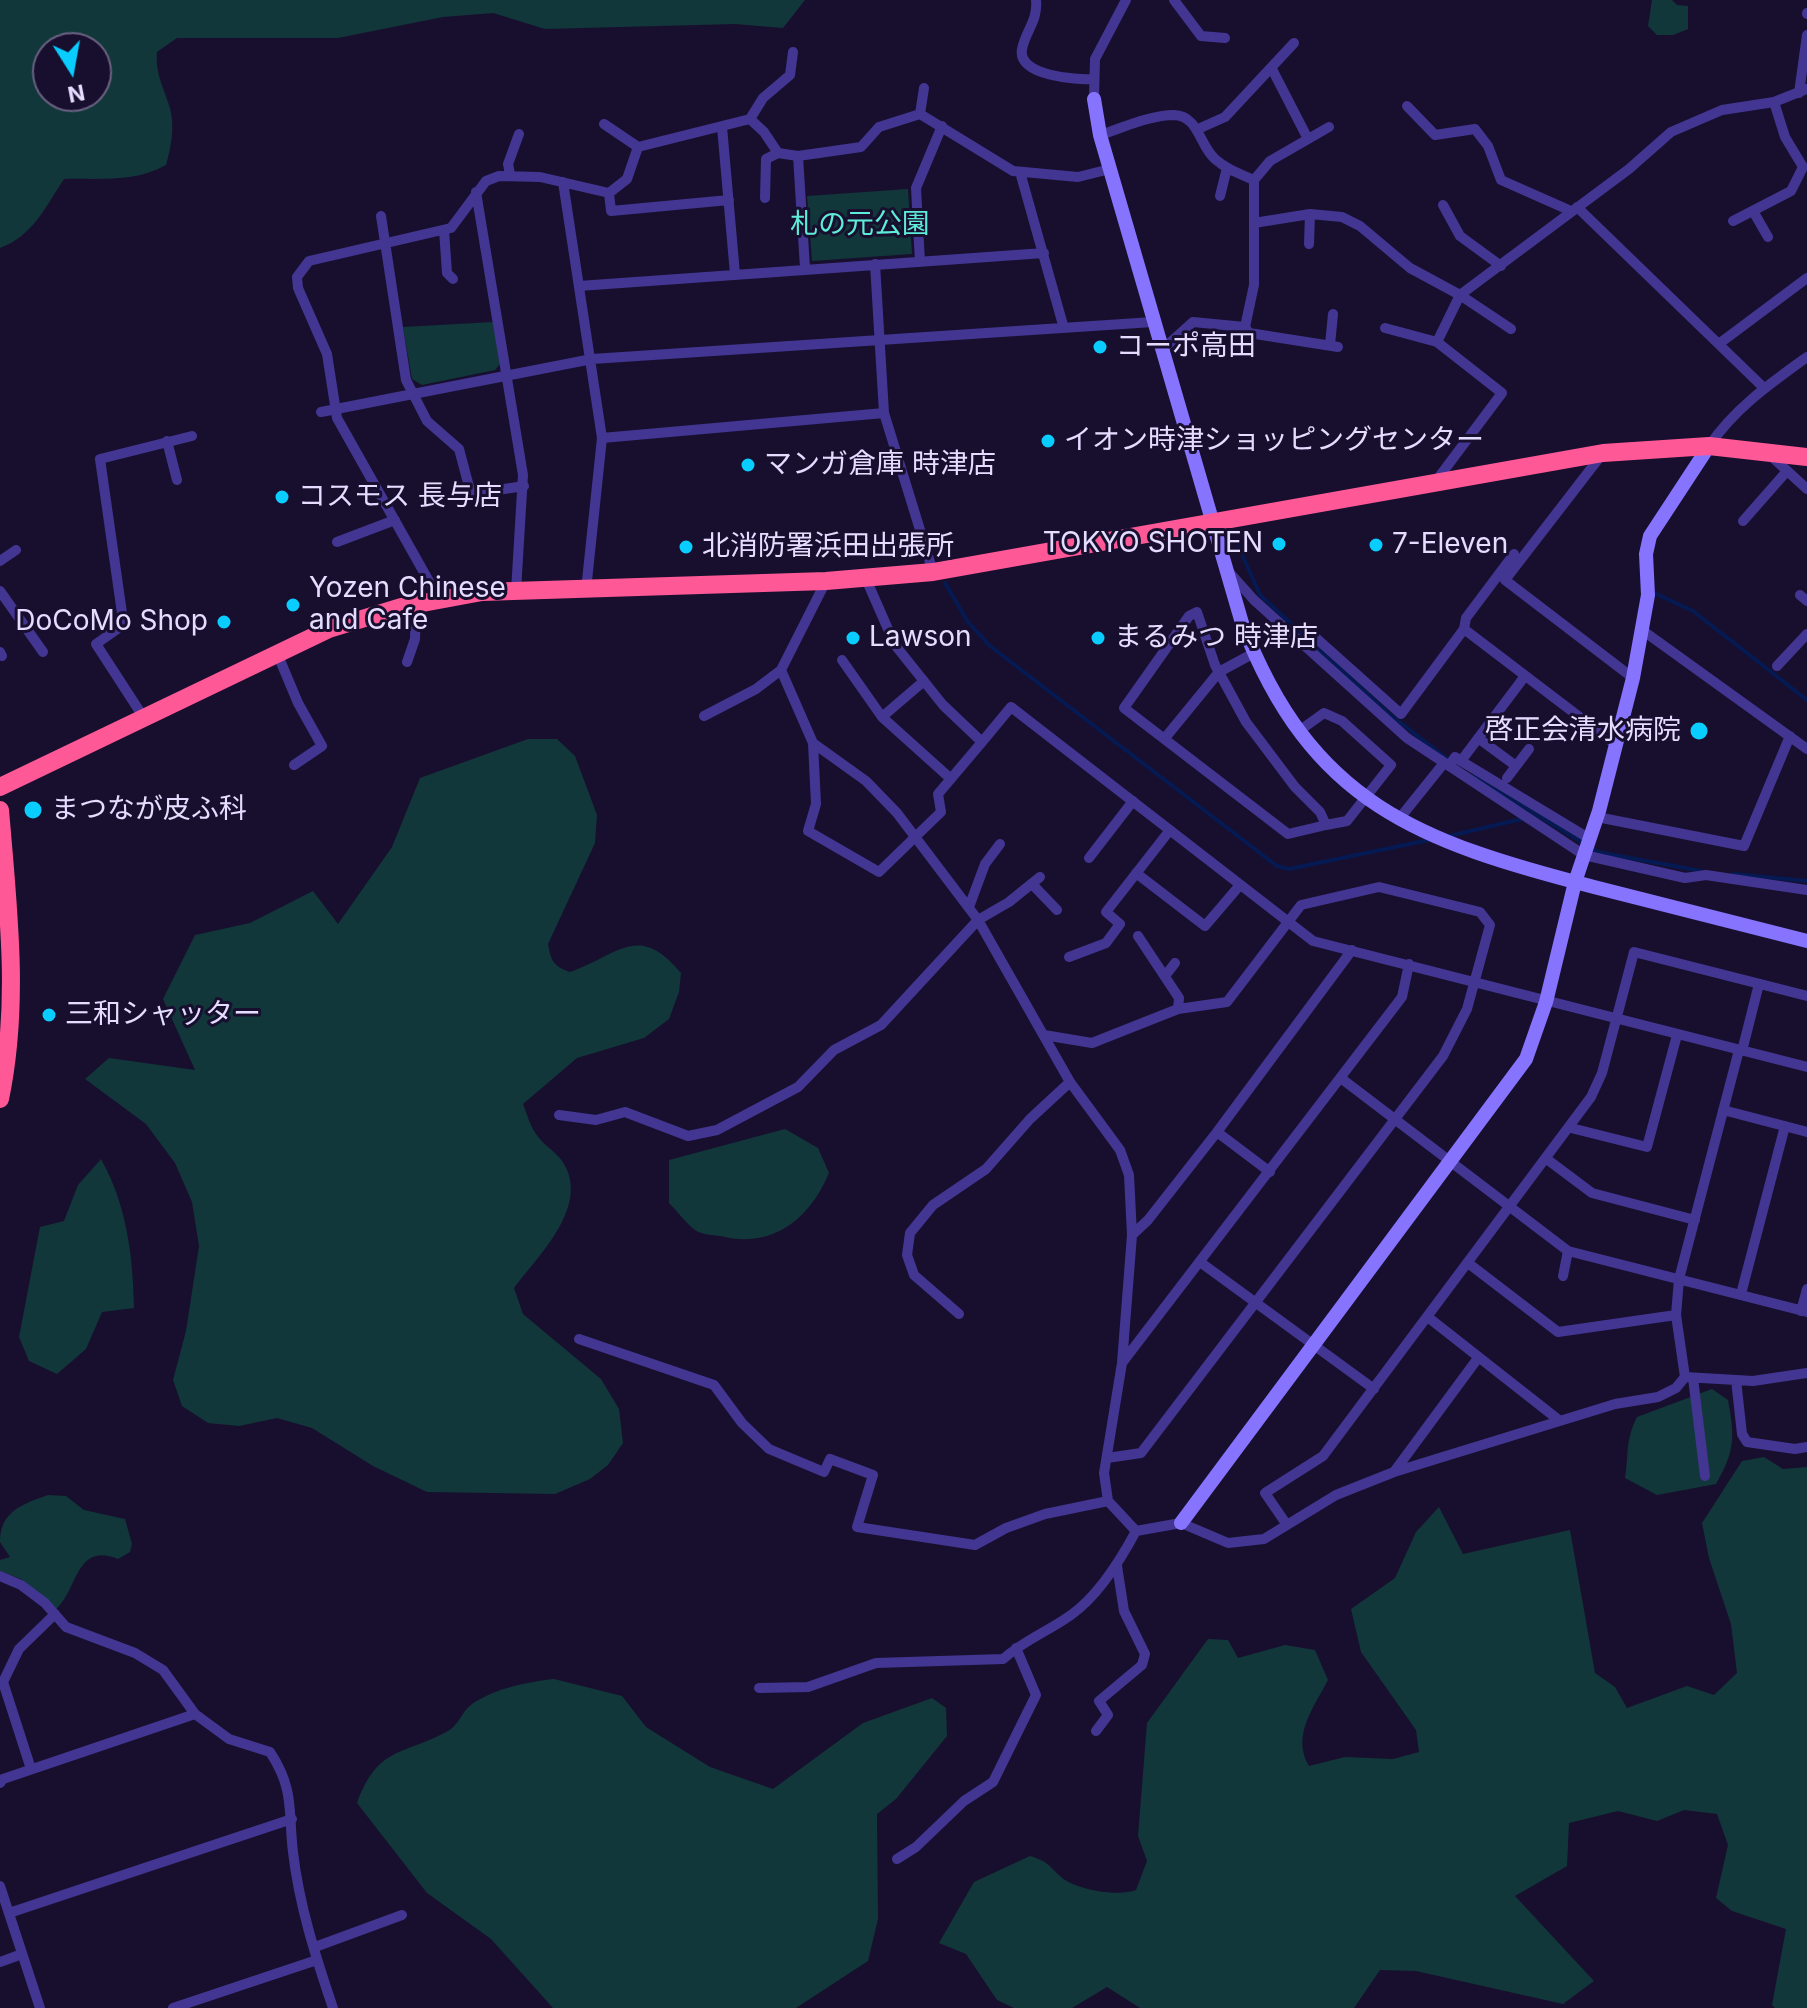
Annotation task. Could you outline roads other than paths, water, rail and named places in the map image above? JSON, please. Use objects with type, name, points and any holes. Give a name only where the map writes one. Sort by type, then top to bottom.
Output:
[{"type":"highway","points":[[0,787],[329,629],[439,599],[516,591],[826,581],[933,572],[1603,453],[1709,446],[1807,457]]},
{"type":"highway","points":[[0,810],[12,960],[12,1021],[0,1099]]},
{"type":"street","points":[[1036,0],[1037,15],[1022,49],[1024,57],[1034,67],[1065,81],[1092,79]]},
{"type":"street","points":[[1126,0],[1095,59],[1092,79],[1100,135],[1212,523],[1254,653],[1299,731],[1332,769],[1366,799],[1467,852],[1807,941]]},
{"type":"street","points":[[1174,0],[1201,36],[1225,38]]},
{"type":"street","points":[[1437,342],[1460,295],[1629,169],[1658,141],[1689,122],[1748,104],[1774,102],[1803,91],[1807,35]]},
{"type":"street","points":[[1198,129],[1225,117],[1294,43]]},
{"type":"street","points":[[604,124],[638,147],[750,119],[763,98],[790,75],[793,52]]},
{"type":"street","points":[[1272,69],[1308,139]]},
{"type":"street","points":[[920,114],[924,88]]},
{"type":"street","points":[[1733,221],[1791,191],[1805,166],[1785,137],[1774,102]]},
{"type":"street","points":[[1407,106],[1435,135],[1475,129],[1488,146],[1501,180],[1574,209],[1720,343],[1764,388]]},
{"type":"street","points":[[765,198],[766,159],[778,153],[798,156],[861,147],[879,127],[920,114],[1006,167],[1020,172],[1078,177],[1110,169]]},
{"type":"street","points":[[1100,135],[1173,115],[1182,117],[1198,129],[1210,154],[1227,168],[1254,180]]},
{"type":"street","points":[[750,119],[764,132],[778,153]]},
{"type":"street","points":[[920,262],[916,188],[942,126]]},
{"type":"street","points":[[722,127],[735,274]]},
{"type":"street","points":[[1329,127],[1270,161],[1254,180],[1254,285],[1245,327],[1249,333],[1334,346],[1333,314]]},
{"type":"street","points":[[510,174],[508,164],[519,134]]},
{"type":"street","points":[[609,193],[627,179],[638,147]]},
{"type":"street","points":[[798,156],[805,268]]},
{"type":"street","points":[[1220,196],[1227,168]]},
{"type":"street","points":[[1020,172],[1063,325]]},
{"type":"street","points":[[439,599],[337,418],[327,354],[298,288],[297,277],[309,261],[318,257],[444,230],[456,224],[486,181],[510,174],[609,193]]},
{"type":"street","points":[[563,182],[602,438],[586,590]]},
{"type":"street","points":[[476,192],[509,374],[524,486],[516,591]]},
{"type":"street","points":[[609,193],[611,211],[729,200]]},
{"type":"street","points":[[1443,205],[1460,236],[1501,266]]},
{"type":"street","points":[[1753,211],[1768,237]]},
{"type":"street","points":[[1254,223],[1310,214],[1342,217],[1360,226],[1410,268],[1460,295],[1511,329]]},
{"type":"street","points":[[1309,244],[1310,214]]},
{"type":"street","points":[[381,216],[406,380],[412,393],[427,421],[459,449],[471,494],[524,486]]},
{"type":"street","points":[[444,230],[447,273],[453,279]]},
{"type":"street","points":[[579,286],[1044,253]]},
{"type":"street","points":[[875,264],[884,413],[933,572]]},
{"type":"street","points":[[1720,343],[1807,278]]},
{"type":"street","points":[[321,412],[592,359],[1063,325],[1153,322]]},
{"type":"street","points":[[1163,349],[1193,322],[1245,327]]},
{"type":"street","points":[[1385,328],[1437,342],[1502,393],[1434,483]]},
{"type":"street","points":[[1181,1523],[1526,1059],[1546,1002],[1575,882],[1597,817],[1633,678],[1648,595],[1646,554],[1650,536],[1724,425],[1764,388],[1807,357]]},
{"type":"street","points":[[602,438],[884,413]]},
{"type":"street","points":[[144,718],[96,644],[123,625],[100,459],[192,436]]},
{"type":"street","points":[[167,441],[177,480]]},
{"type":"street","points":[[1603,453],[1505,580],[1633,678]]},
{"type":"street","points":[[1768,453],[1807,489]]},
{"type":"street","points":[[1743,521],[1787,471]]},
{"type":"street","points":[[337,542],[395,520]]},
{"type":"street","points":[[0,561],[16,550]]},
{"type":"street","points":[[1309,648],[1316,638],[1401,714],[1464,629],[1466,618],[1514,554]]},
{"type":"street","points":[[1226,568],[1254,600],[1407,738],[1590,839]]},
{"type":"street","points":[[866,579],[895,645],[924,681],[982,742]]},
{"type":"street","points":[[704,716],[728,700],[756,689],[781,670],[826,581]]},
{"type":"street","points":[[0,591],[43,652]]},
{"type":"street","points":[[407,662],[415,639],[416,604]]},
{"type":"street","points":[[1299,731],[1324,713],[1342,721],[1391,765],[1347,821],[1288,834],[1124,708],[1189,616],[1197,612],[1219,672],[1246,722],[1295,787],[1320,812],[1326,825]]},
{"type":"street","points":[[1464,629],[1615,744]]},
{"type":"street","points":[[1642,630],[1807,749]]},
{"type":"street","points":[[1777,666],[1807,634]]},
{"type":"street","points":[[277,653],[322,746],[294,765]]},
{"type":"street","points":[[1165,738],[1219,672],[1254,653]]},
{"type":"street","points":[[842,660],[882,717],[951,779]]},
{"type":"street","points":[[781,670],[813,743],[816,804],[808,831],[879,872],[941,812],[938,794],[1011,707],[1313,941],[1807,1067]]},
{"type":"street","points":[[1399,819],[1478,738],[1525,676]]},
{"type":"street","points":[[882,717],[924,681]]},
{"type":"street","points":[[1597,817],[1744,846],[1790,736]]},
{"type":"street","points":[[1478,738],[1516,766]]},
{"type":"street","points":[[813,743],[866,781],[917,838],[978,920],[1070,1082],[1120,1150],[1129,1175],[1132,1235],[1122,1363],[1104,1473],[1108,1501],[1136,1531]]},
{"type":"street","points":[[1507,778],[1529,749]]},
{"type":"street","points":[[1452,762],[1584,855],[1685,878],[1706,875],[1807,890]]},
{"type":"street","points":[[1089,858],[1133,801]]},
{"type":"street","points":[[1069,957],[1106,943],[1120,924],[1106,912],[1170,830]]},
{"type":"street","points":[[969,907],[985,864],[1000,844]]},
{"type":"street","points":[[1136,873],[1205,926],[1240,885]]},
{"type":"street","points":[[559,1115],[596,1120],[625,1112],[688,1136],[717,1130],[798,1087],[834,1050],[881,1025],[978,920],[1009,902],[1036,880],[1057,910]]},
{"type":"street","points":[[1044,1035],[1092,1043],[1178,1009],[1227,1002],[1301,905],[1379,887],[1480,912],[1490,925],[1477,981],[1456,1036],[1141,1453],[1107,1458]]},
{"type":"street","points":[[1138,936],[1179,998],[1178,1009]]},
{"type":"street","points":[[1132,1235],[1148,1220],[1217,1132],[1352,950]]},
{"type":"street","points":[[1287,1525],[1265,1493],[1323,1456],[1571,1128],[1602,1073],[1634,952],[1807,996]]},
{"type":"street","points":[[1165,976],[1175,963]]},
{"type":"street","points":[[1122,1363],[1402,997],[1409,964]]},
{"type":"street","points":[[1705,1476],[1676,1315],[1679,1279],[1759,984]]},
{"type":"street","points":[[1571,1128],[1647,1147],[1677,1035]]},
{"type":"street","points":[[1342,1079],[1568,1251],[1804,1311],[1807,1289]]},
{"type":"street","points":[[959,1314],[914,1275],[907,1255],[910,1233],[933,1205],[986,1169],[1030,1119],[1070,1082]]},
{"type":"street","points":[[1723,1110],[1807,1132]]},
{"type":"street","points":[[1741,1294],[1785,1126]]},
{"type":"street","points":[[1217,1132],[1270,1172]]},
{"type":"street","points":[[1548,1160],[1592,1193],[1695,1220]]},
{"type":"street","points":[[1563,1276],[1568,1251]]},
{"type":"street","points":[[1200,1262],[1374,1389]]},
{"type":"street","points":[[1468,1263],[1558,1332],[1676,1315]]},
{"type":"street","points":[[1429,1318],[1560,1421]]},
{"type":"street","points":[[579,1339],[714,1385],[742,1423],[769,1449],[824,1472],[830,1459],[873,1475],[857,1527],[975,1545],[1006,1528],[1045,1514],[1108,1501]]},
{"type":"street","points":[[1394,1472],[1478,1358]]},
{"type":"street","points":[[1136,1531],[1181,1523],[1228,1543],[1243,1544],[1264,1539],[1336,1495],[1394,1472],[1615,1404],[1658,1397],[1689,1378],[1736,1380],[1807,1373]]},
{"type":"street","points":[[1736,1380],[1742,1434],[1747,1442],[1795,1449],[1807,1447]]},
{"type":"street","points":[[759,1688],[808,1687],[876,1663],[996,1661],[1072,1614],[1117,1566],[1136,1531]]},
{"type":"street","points":[[1096,1731],[1108,1715],[1099,1701],[1142,1665],[1145,1654],[1124,1611],[1117,1566]]},
{"type":"street","points":[[0,1576],[21,1585],[66,1627],[135,1653],[163,1670],[195,1714],[229,1739],[270,1752],[290,1792],[292,1851],[317,1960],[333,2008]]},
{"type":"street","points":[[31,1769],[3,1682],[19,1649],[55,1614]]},
{"type":"street","points":[[897,1859],[916,1847],[964,1801],[993,1782],[1036,1695],[1016,1648]]},
{"type":"street","points":[[0,1783],[31,1769],[195,1714]]},
{"type":"street","points":[[9,1913],[292,1819]]},
{"type":"street","points":[[0,1886],[40,2008]]},
{"type":"street","points":[[315,1947],[402,1915]]},
{"type":"street","points":[[0,1962],[22,1954]]},
{"type":"street","points":[[173,2008],[317,1960]]},
{"type":"waterway","points":[[1232,532],[1260,595],[1389,714],[1449,760]]},
{"type":"waterway","points":[[945,583],[968,622],[990,646],[1277,866],[1289,869],[1429,840]]},
{"type":"waterway","points":[[1654,593],[1693,611],[1807,700]]},
{"type":"waterway","points":[[1473,776],[1598,852],[1701,871]]},
{"type":"waterway","points":[[1449,836],[1522,819]]},
{"type":"waterway","points":[[1734,874],[1807,881]]},
{"type":"place","name":"コーポ高田","points":[[1100,347]]},
{"type":"place","name":"イオン時津ショッピングセンター","points":[[1048,441]]},
{"type":"place","name":"マンガ倉庫 時津店","points":[[748,465]]},
{"type":"place","name":"コスモス 長与店","points":[[282,497]]},
{"type":"place","name":"TOKYO SHOTEN","points":[[1279,544]]},
{"type":"place","name":"7-Eleven","points":[[1376,545]]},
{"type":"place","name":"北消防署浜田出張所","points":[[686,547]]},
{"type":"place","name":"Yozen Chinese and Cafe","points":[[293,605]]},
{"type":"place","name":"DoCoMo Shop","points":[[224,622]]},
{"type":"place","name":"Lawson","points":[[853,638]]},
{"type":"place","name":"まるみつ 時津店","points":[[1098,638]]},
{"type":"place","name":"啓正会清水病院","points":[[1699,731]]},
{"type":"place","name":"まつなが皮ふ科","points":[[33,810]]},
{"type":"place","name":"三和シャッター","points":[[49,1015]]},
{"type":"park label","name":"札の元公園","points":[[860,225]]}]
